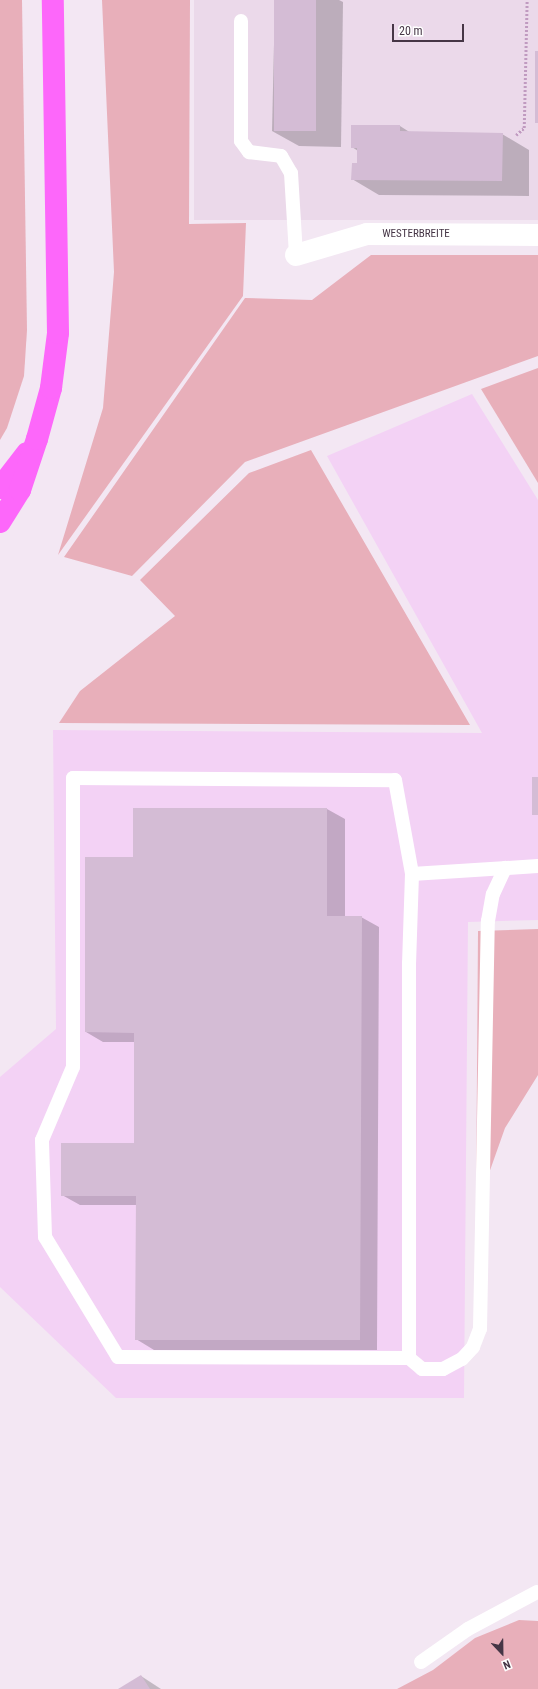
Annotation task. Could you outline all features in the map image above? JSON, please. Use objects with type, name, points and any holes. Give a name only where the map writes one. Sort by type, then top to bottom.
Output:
[{"type":"highway","points":[[0,522],[20,490],[37,439],[51,388],[58,333],[58,192],[53,0]]},
{"type":"highway","points":[[0,488],[37,439]]},
{"type":"street","name":"WESTERBREITE","points":[[296,255],[367,234],[538,235]]},
{"type":"lane","points":[[241,21],[241,141],[249,152],[281,156],[291,173],[296,255]]},
{"type":"lane","points":[[409,1358],[409,963],[412,874],[395,780],[73,778],[73,1067],[42,1140],[45,1237],[118,1357],[409,1358],[422,1369],[443,1369],[462,1359],[473,1347],[480,1329],[488,921],[493,894],[505,868]]},
{"type":"lane","points":[[412,874],[538,866]]},
{"type":"lane","points":[[421,1662],[468,1629],[538,1592]]},
{"type":"path","points":[[516,135],[524,128],[527,0]]},
{"type":"shaded area","points":[[0,0],[22,0],[27,330],[24,376],[7,428],[0,440]]},
{"type":"shaded area","points":[[102,0],[190,0],[189,224],[246,223],[243,296],[58,555],[103,408],[114,272]]},
{"type":"shaded area","points":[[194,0],[538,0],[538,220],[194,220]]},
{"type":"shaded area","points":[[371,255],[538,255],[538,356],[245,462],[132,576],[64,557],[245,298],[312,300]]},
{"type":"shaded area","points":[[538,368],[538,483],[481,389]]},
{"type":"shaded area","points":[[472,394],[538,500],[538,920],[468,922],[464,1398],[116,1398],[0,1287],[0,1077],[56,1029],[53,730],[482,733],[327,456]]},
{"type":"shaded area","points":[[311,450],[470,725],[59,723],[80,691],[175,616],[140,580],[249,473]]},
{"type":"shaded area","points":[[538,929],[538,1075],[505,1128],[476,1210],[478,931]]},
{"type":"shaded area","points":[[519,1620],[538,1621],[538,1689],[397,1689],[433,1670],[475,1638]]},
{"type":"building","points":[[274,0],[316,0],[316,131],[274,131]]},
{"type":"building","points":[[535,51],[538,51],[538,123],[535,123]]},
{"type":"building","points":[[351,125],[400,125],[400,131],[503,133],[502,181],[351,180],[352,163],[357,163],[357,148],[351,148]]},
{"type":"building","points":[[532,777],[538,777],[538,815],[532,815]]},
{"type":"building","points":[[133,808],[327,808],[327,916],[362,916],[360,1340],[135,1340],[136,1196],[61,1196],[61,1143],[134,1143],[134,1033],[85,1032],[85,857],[133,857]]},
{"type":"building","points":[[141,1675],[150,1689],[118,1689]]}]
